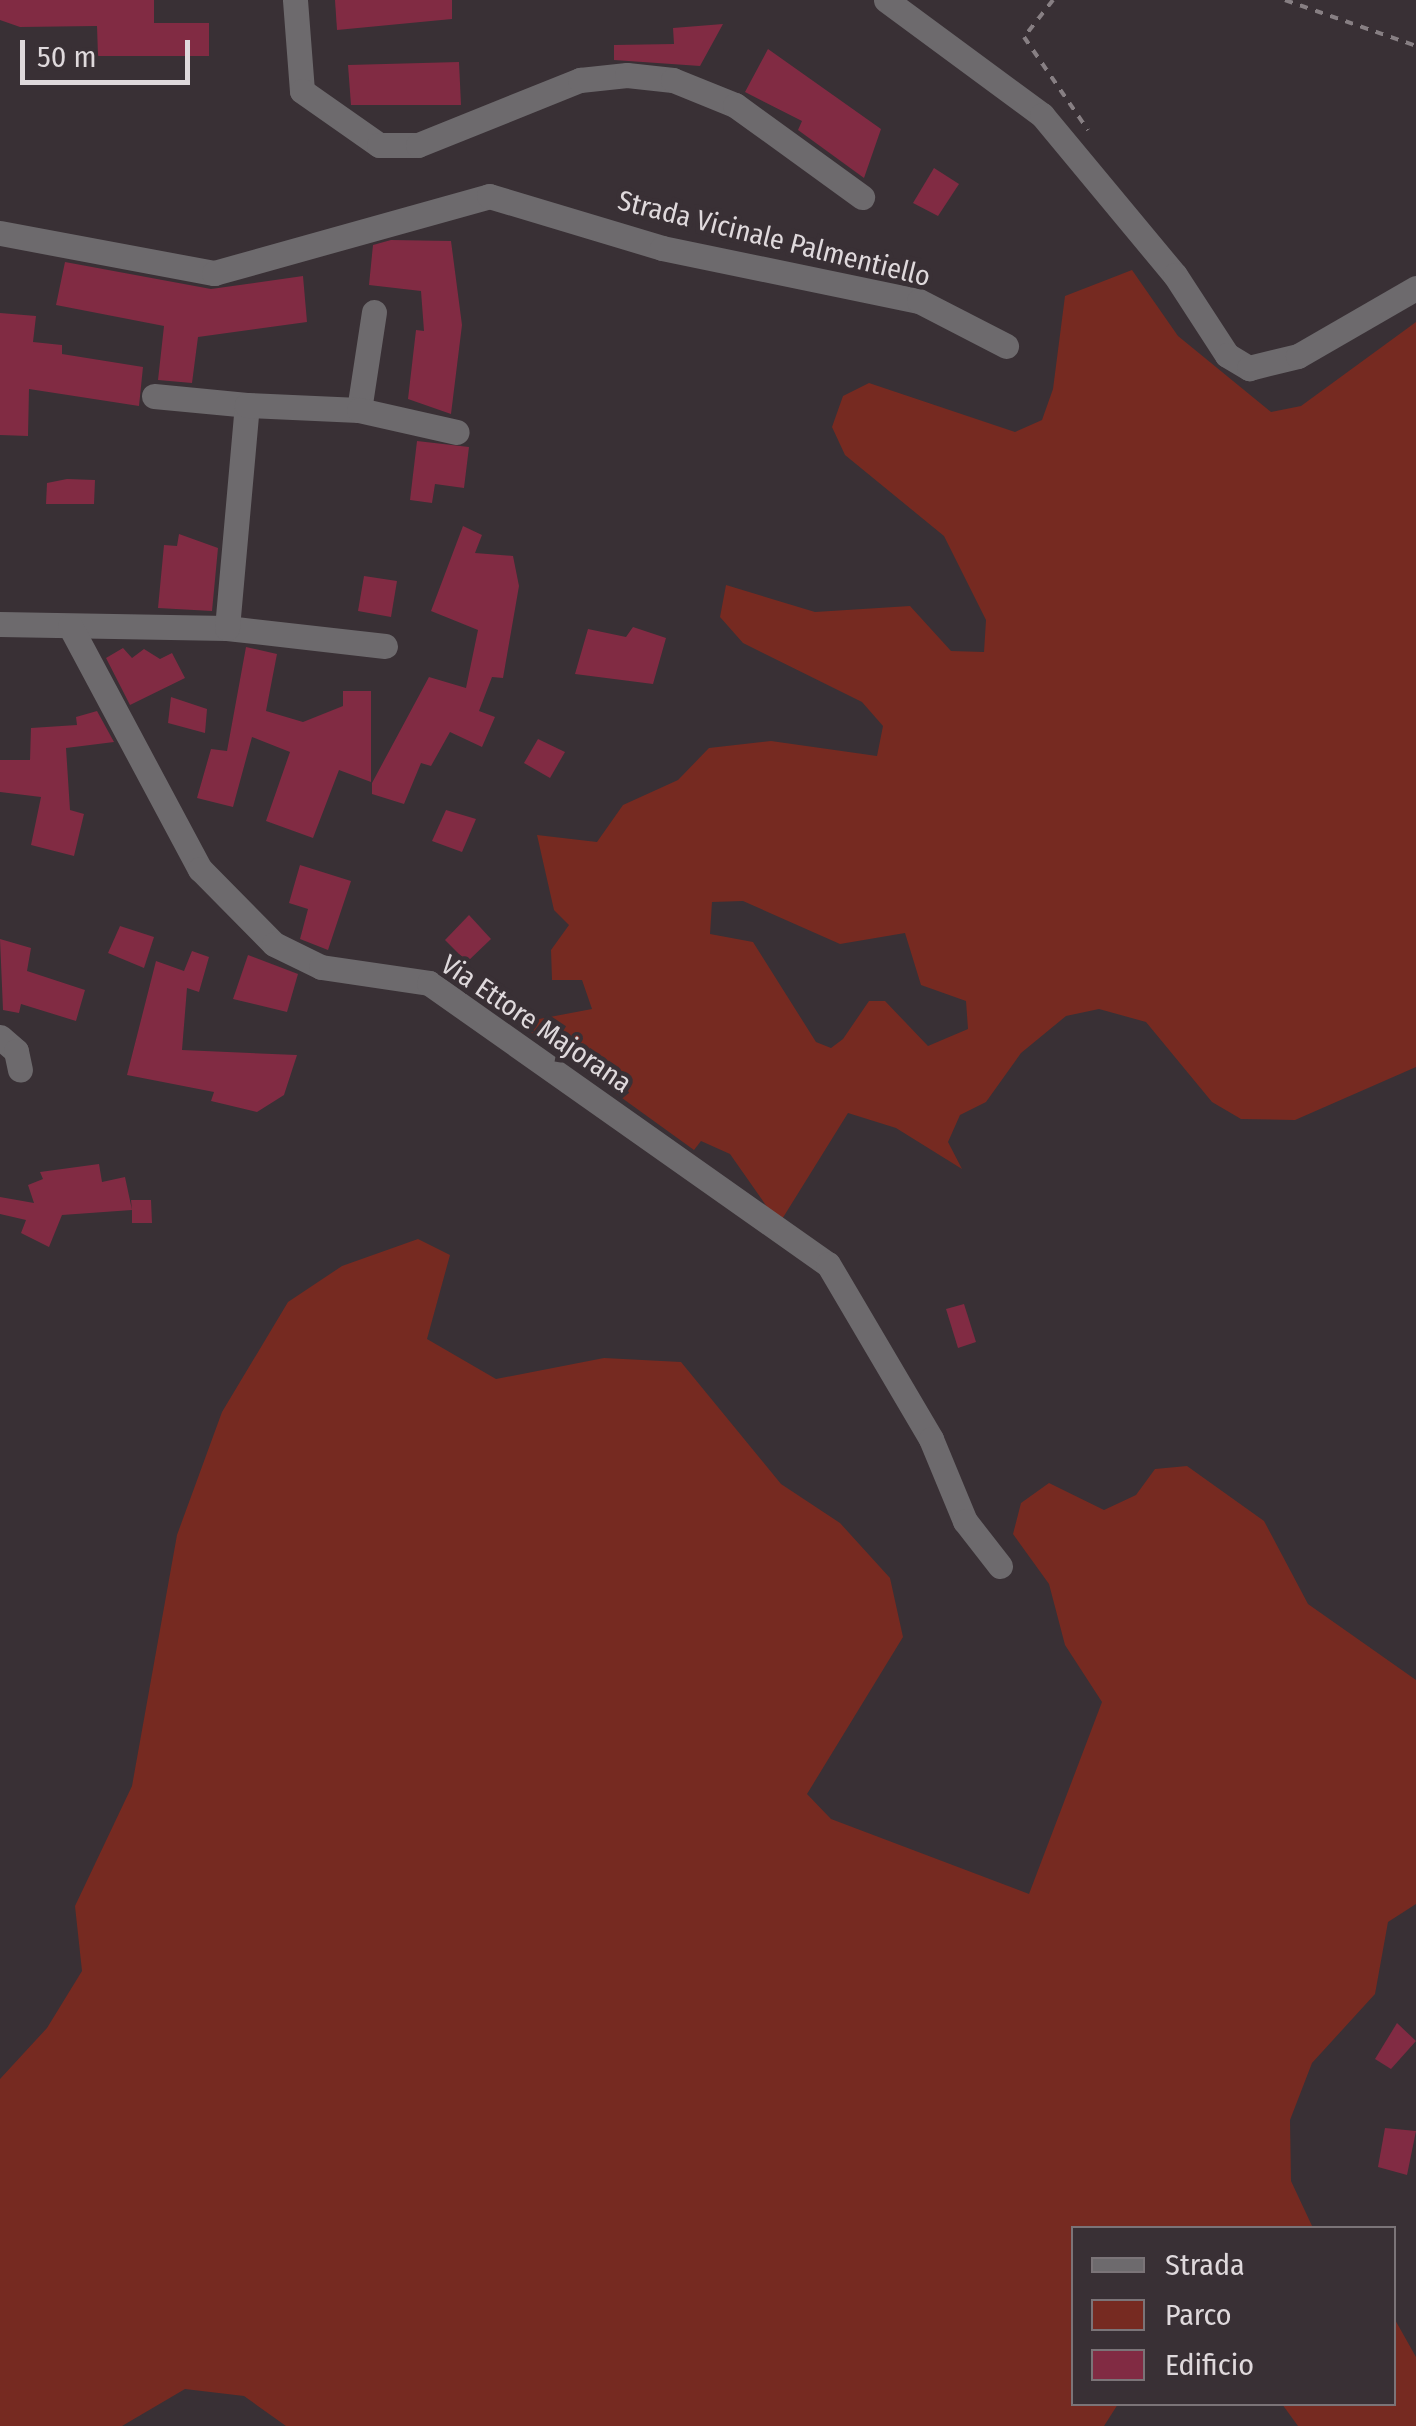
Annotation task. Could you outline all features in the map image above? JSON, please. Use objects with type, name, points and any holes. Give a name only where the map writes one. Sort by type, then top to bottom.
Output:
[{"type":"street","points":[[296,0],[302,92],[379,144],[418,145],[580,80],[627,75],[673,80],[735,105],[862,197]]},
{"type":"street","points":[[886,0],[1042,115],[1175,275],[1227,355],[1249,368],[1298,356],[1416,288]]},
{"type":"street","name":"Strada Vicinale Palmentiello","points":[[0,232],[214,273],[488,196],[662,248],[918,302],[1006,346]]},
{"type":"street","points":[[359,410],[374,312]]},
{"type":"street","points":[[154,396],[359,410],[457,432]]},
{"type":"street","points":[[227,628],[247,405]]},
{"type":"street","points":[[0,624],[227,628],[385,646]]},
{"type":"street","name":"Via Ettore Majorana","points":[[70,626],[200,869],[274,944],[321,968],[430,984],[820,1256],[840,1282],[932,1438],[964,1520],[1000,1566]]},
{"type":"street","points":[[0,1037],[16,1051],[20,1070]]},
{"type":"path","points":[[1053,0],[1024,37],[1097,143]]},
{"type":"path","points":[[1285,0],[1416,46]]},
{"type":"green space","points":[[1132,270],[1178,336],[1271,412],[1301,406],[1416,322],[1416,1067],[1295,1120],[1241,1119],[1212,1102],[1146,1022],[1099,1009],[1066,1016],[1021,1053],[986,1102],[960,1115],[948,1142],[962,1169],[896,1128],[848,1113],[779,1224],[730,1154],[701,1141],[694,1150],[518,1023],[592,1009],[582,980],[552,980],[551,950],[569,925],[554,910],[537,835],[597,842],[623,805],[678,780],[709,748],[771,741],[877,756],[883,726],[862,702],[743,643],[720,617],[726,585],[815,612],[910,606],[951,651],[984,652],[986,620],[944,536],[845,455],[832,427],[843,396],[869,383],[1015,432],[1042,420],[1053,389],[1065,296]],"holes":[[[743,901],[840,944],[905,933],[921,985],[966,1001],[968,1029],[928,1046],[885,1001],[869,1001],[843,1039],[831,1048],[816,1042],[753,942],[710,934],[712,902]]]},
{"type":"green space","points":[[418,1239],[450,1255],[427,1339],[496,1379],[604,1358],[681,1362],[781,1484],[840,1523],[890,1578],[903,1637],[807,1794],[831,1819],[1029,1894],[1102,1702],[1065,1645],[1049,1584],[1013,1534],[1021,1503],[1049,1483],[1104,1510],[1136,1495],[1155,1469],[1187,1466],[1264,1521],[1308,1604],[1416,1680],[1416,1904],[1388,1922],[1375,1994],[1312,2063],[1290,2120],[1291,2181],[1312,2226],[1071,2226],[1071,2406],[1117,2406],[1104,2426],[286,2426],[244,2396],[185,2389],[122,2426],[0,2426],[0,2079],[47,2028],[82,1971],[75,1906],[132,1786],[177,1535],[222,1412],[288,1302],[342,1266]]},
{"type":"green space","points":[[1396,2322],[1416,2357],[1416,2426],[1298,2426],[1283,2406],[1396,2406]]},
{"type":"building","points":[[0,0],[154,0],[154,23],[209,23],[209,56],[98,56],[97,26],[20,27],[0,20]]},
{"type":"building","points":[[335,0],[452,0],[452,19],[337,30]]},
{"type":"building","points":[[723,24],[700,66],[614,60],[614,45],[674,44],[673,28]]},
{"type":"building","points":[[768,49],[881,129],[864,178],[798,130],[802,121],[745,92]]},
{"type":"building","points":[[459,62],[461,105],[351,105],[348,65]]},
{"type":"building","points":[[934,168],[959,184],[938,216],[913,203]]},
{"type":"building","points":[[391,240],[451,241],[462,325],[451,414],[408,399],[416,330],[424,331],[421,291],[369,285],[373,245]]},
{"type":"building","points":[[65,262],[211,289],[303,276],[307,322],[198,337],[192,383],[158,380],[164,326],[56,305]]},
{"type":"building","points":[[0,313],[36,316],[33,342],[62,345],[62,354],[143,367],[139,406],[29,389],[28,436],[0,435]]},
{"type":"building","points":[[417,441],[469,447],[464,488],[435,484],[432,503],[410,500]]},
{"type":"building","points":[[95,480],[94,504],[46,504],[47,483]]},
{"type":"building","points":[[463,526],[482,535],[475,553],[513,556],[519,586],[503,678],[492,677],[479,711],[495,717],[482,747],[450,732],[431,766],[421,763],[404,804],[372,794],[372,783],[429,677],[466,688],[478,630],[431,611]]},
{"type":"building","points":[[179,534],[218,548],[212,611],[158,608],[164,545],[177,546]]},
{"type":"building","points":[[364,576],[397,581],[391,617],[358,611]]},
{"type":"building","points":[[633,627],[666,638],[653,684],[575,674],[588,629],[626,637]]},
{"type":"building","points":[[246,647],[277,654],[266,711],[303,722],[343,706],[343,691],[371,691],[371,782],[339,770],[313,838],[266,821],[290,752],[252,737],[233,807],[197,798],[211,749],[227,751]]},
{"type":"building","points":[[123,648],[132,658],[144,649],[160,659],[172,653],[185,678],[130,705],[106,658]]},
{"type":"building","points":[[171,697],[207,709],[205,733],[168,723]]},
{"type":"building","points":[[97,711],[114,742],[66,748],[70,810],[84,814],[74,856],[31,845],[41,797],[0,792],[0,760],[30,760],[31,728],[77,725],[76,717]]},
{"type":"building","points":[[538,739],[565,752],[550,778],[524,763]]},
{"type":"building","points":[[446,810],[476,819],[462,852],[432,841]]},
{"type":"building","points":[[300,865],[351,881],[328,950],[300,939],[308,909],[289,903]]},
{"type":"building","points":[[469,915],[491,939],[467,962],[445,940]]},
{"type":"building","points":[[120,926],[154,937],[144,968],[108,953]]},
{"type":"building","points":[[0,939],[31,948],[27,971],[85,990],[76,1021],[21,1004],[19,1013],[3,1010]]},
{"type":"building","points":[[192,951],[209,957],[199,992],[187,988],[182,1050],[297,1055],[284,1095],[257,1112],[211,1101],[214,1092],[127,1075],[156,961],[184,971]]},
{"type":"building","points":[[248,955],[298,974],[287,1012],[233,999]]},
{"type":"building","points":[[99,1164],[102,1182],[125,1177],[132,1210],[62,1215],[49,1247],[21,1233],[26,1220],[0,1214],[0,1197],[34,1203],[28,1185],[43,1179],[40,1172]]},
{"type":"building","points":[[131,1200],[151,1200],[152,1223],[132,1223]]},
{"type":"building","points":[[964,1304],[976,1342],[958,1348],[946,1309]]},
{"type":"building","points":[[1397,2023],[1416,2041],[1391,2069],[1375,2059]]},
{"type":"building","points":[[1385,2128],[1416,2131],[1407,2175],[1378,2167]]}]
